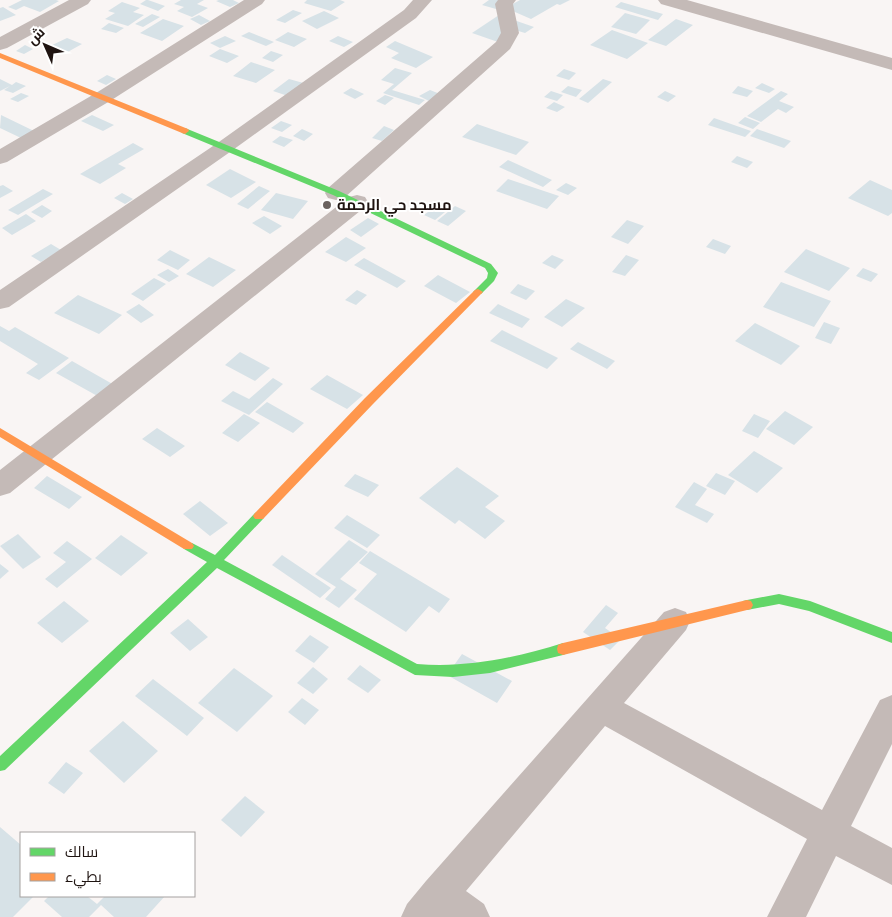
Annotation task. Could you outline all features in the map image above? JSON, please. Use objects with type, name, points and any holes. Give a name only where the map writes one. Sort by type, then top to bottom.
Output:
[{"type":"street","points":[[0,44],[82,0]]},
{"type":"street","points":[[0,158],[103,97],[256,0]]},
{"type":"street","points":[[0,301],[223,148],[410,14],[423,0]]},
{"type":"street","points":[[0,485],[223,309],[347,197],[503,45],[510,33],[504,4],[507,0]]},
{"type":"street","points":[[667,0],[892,64]]},
{"type":"street","points":[[0,55],[223,148],[347,197],[488,266],[493,273],[490,279],[369,401],[215,562],[0,765]]},
{"type":"street","points":[[0,138],[19,147]]},
{"type":"street","points":[[0,432],[215,562],[415,669],[437,674],[463,673],[493,668],[675,621],[780,599],[810,606],[892,638]]},
{"type":"street","points":[[471,917],[430,906],[675,621]]},
{"type":"street","points":[[601,707],[892,867]]},
{"type":"street","points":[[786,917],[892,710]]},
{"type":"building","points":[[22,0],[59,1],[40,12],[24,6],[16,10],[8,7]]},
{"type":"building","points":[[146,0],[165,6],[158,11],[140,4]]},
{"type":"building","points":[[181,0],[204,0],[197,4],[208,8],[192,17],[177,11],[184,7],[174,4]]},
{"type":"building","points":[[233,0],[239,3],[230,7],[216,1]]},
{"type":"building","points":[[307,0],[340,0],[345,2],[331,11],[304,3]]},
{"type":"building","points":[[489,0],[509,0],[496,9],[482,5]]},
{"type":"building","points":[[520,0],[570,0],[560,5],[557,4],[531,19],[506,8]]},
{"type":"building","points":[[122,2],[140,8],[133,12],[144,15],[128,26],[105,19],[115,13],[108,11]]},
{"type":"building","points":[[621,2],[663,14],[658,20],[615,7]]},
{"type":"building","points":[[3,7],[16,15],[0,21],[0,8]]},
{"type":"building","points":[[293,10],[302,13],[285,23],[276,20]]},
{"type":"building","points":[[324,11],[339,18],[317,29],[302,21]]},
{"type":"building","points":[[625,13],[650,20],[636,34],[611,27]]},
{"type":"building","points":[[152,14],[160,17],[143,27],[135,24]]},
{"type":"building","points":[[199,15],[210,21],[201,25],[190,19]]},
{"type":"building","points":[[499,15],[534,27],[525,33],[515,30],[498,42],[472,33]]},
{"type":"building","points":[[163,19],[184,26],[162,41],[140,33]]},
{"type":"building","points":[[676,19],[693,25],[666,46],[648,40]]},
{"type":"building","points":[[109,23],[124,28],[116,33],[101,29]]},
{"type":"building","points":[[612,30],[648,43],[627,59],[590,45]]},
{"type":"building","points":[[249,32],[274,42],[266,46],[241,36]]},
{"type":"building","points":[[288,32],[307,39],[294,47],[275,40]]},
{"type":"building","points":[[225,36],[236,41],[220,48],[210,43]]},
{"type":"building","points":[[338,36],[353,42],[344,47],[329,41]]},
{"type":"building","points":[[67,38],[82,44],[64,54],[48,47]]},
{"type":"building","points":[[395,41],[433,57],[416,68],[391,58],[399,53],[386,47]]},
{"type":"building","points":[[25,45],[33,49],[24,54],[16,51]]},
{"type":"building","points":[[220,49],[239,56],[227,63],[209,56]]},
{"type":"building","points":[[271,51],[283,55],[273,62],[262,58]]},
{"type":"building","points":[[251,62],[275,70],[256,83],[233,76]]},
{"type":"building","points":[[395,68],[412,73],[392,90],[425,100],[419,105],[383,93],[394,84],[381,80]]},
{"type":"building","points":[[564,69],[576,73],[569,80],[556,76]]},
{"type":"building","points":[[107,75],[116,79],[106,85],[97,81]]},
{"type":"building","points":[[0,79],[12,85],[16,82],[26,86],[13,93],[4,90],[10,86],[0,91]]},
{"type":"building","points":[[289,79],[307,84],[291,97],[273,91]]},
{"type":"building","points":[[603,79],[612,82],[588,103],[579,99]]},
{"type":"building","points":[[762,83],[775,89],[769,93],[755,88]]},
{"type":"building","points":[[568,86],[582,90],[576,97],[561,92]]},
{"type":"building","points":[[738,86],[753,91],[747,97],[732,93]]},
{"type":"building","points":[[351,88],[364,94],[355,99],[343,93]]},
{"type":"building","points":[[430,90],[440,94],[429,101],[419,96]]},
{"type":"building","points":[[551,91],[563,95],[557,101],[544,97]]},
{"type":"building","points":[[665,91],[676,96],[668,102],[657,97]]},
{"type":"building","points":[[781,91],[788,94],[779,101],[794,107],[786,113],[778,109],[761,122],[747,116]]},
{"type":"building","points":[[21,93],[29,96],[18,102],[10,99]]},
{"type":"building","points":[[385,95],[394,98],[385,105],[376,101]]},
{"type":"building","points":[[554,102],[565,107],[557,112],[546,108]]},
{"type":"building","points":[[1,115],[34,131],[21,138],[0,128]]},
{"type":"building","points":[[92,115],[114,125],[103,131],[81,121]]},
{"type":"building","points":[[745,117],[760,123],[753,129],[738,123]]},
{"type":"building","points":[[714,118],[751,131],[745,137],[708,125]]},
{"type":"building","points":[[281,121],[292,125],[282,132],[271,128]]},
{"type":"building","points":[[477,124],[529,142],[516,155],[462,137]]},
{"type":"building","points":[[384,126],[394,130],[382,141],[372,138]]},
{"type":"building","points":[[302,129],[313,134],[304,141],[293,136]]},
{"type":"building","points":[[757,129],[791,141],[784,148],[750,136]]},
{"type":"building","points":[[280,136],[293,140],[284,147],[272,142]]},
{"type":"building","points":[[133,143],[144,149],[118,164],[126,168],[100,184],[80,174]]},
{"type":"building","points":[[737,156],[753,162],[747,168],[731,162]]},
{"type":"building","points":[[508,160],[552,180],[543,187],[499,167]]},
{"type":"building","points":[[230,169],[256,182],[231,198],[206,185]]},
{"type":"building","points":[[508,179],[559,196],[547,209],[496,191]]},
{"type":"building","points":[[870,180],[892,190],[892,213],[888,216],[848,198]]},
{"type":"building","points":[[566,183],[577,188],[568,195],[556,190]]},
{"type":"building","points":[[3,185],[13,191],[0,198],[0,186]]},
{"type":"building","points":[[259,186],[270,191],[248,209],[237,204]]},
{"type":"building","points":[[43,189],[53,194],[18,215],[8,210]]},
{"type":"building","points":[[122,193],[133,199],[125,204],[114,198]]},
{"type":"building","points":[[276,193],[308,201],[293,219],[261,210]]},
{"type":"building","points":[[440,203],[450,208],[435,220],[424,215]]},
{"type":"building","points":[[42,205],[52,211],[42,218],[31,212]]},
{"type":"building","points":[[455,206],[466,211],[448,226],[437,221]]},
{"type":"building","points":[[26,214],[36,221],[12,235],[2,228]]},
{"type":"building","points":[[264,216],[282,226],[270,234],[252,223]]},
{"type":"building","points":[[368,218],[379,224],[361,237],[350,230]]},
{"type":"building","points":[[627,220],[644,226],[628,244],[611,237]]},
{"type":"building","points":[[346,237],[366,248],[346,262],[325,252]]},
{"type":"building","points":[[713,239],[731,246],[725,254],[706,247]]},
{"type":"building","points":[[51,244],[61,250],[41,262],[31,256]]},
{"type":"building","points":[[806,249],[850,268],[829,291],[784,272]]},
{"type":"building","points":[[170,250],[190,260],[178,270],[157,260]]},
{"type":"building","points":[[552,255],[564,260],[555,269],[542,263]]},
{"type":"building","points":[[626,255],[639,260],[625,276],[612,272]]},
{"type":"building","points":[[209,257],[236,270],[213,287],[186,274]]},
{"type":"building","points":[[364,258],[406,281],[397,288],[354,265]]},
{"type":"building","points":[[863,268],[878,274],[871,282],[856,276]]},
{"type":"building","points":[[168,269],[179,276],[169,282],[157,275]]},
{"type":"building","points":[[438,275],[470,292],[456,303],[424,286]]},
{"type":"building","points":[[154,278],[166,284],[143,301],[131,294]]},
{"type":"building","points":[[781,282],[831,301],[814,327],[763,307]]},
{"type":"building","points":[[518,284],[535,291],[526,300],[510,293]]},
{"type":"building","points":[[357,290],[367,295],[356,305],[345,300]]},
{"type":"building","points":[[78,295],[122,315],[99,334],[54,313]]},
{"type":"building","points":[[566,299],[585,308],[562,327],[544,317]]},
{"type":"building","points":[[139,304],[154,315],[141,323],[126,312]]},
{"type":"building","points":[[498,304],[530,319],[522,328],[489,313]]},
{"type":"building","points":[[824,322],[840,328],[831,344],[815,338]]},
{"type":"building","points":[[755,323],[800,346],[781,365],[735,341]]},
{"type":"building","points":[[0,326],[9,331],[15,327],[69,358],[39,380],[26,373],[38,364],[0,341]]},
{"type":"building","points":[[502,330],[558,358],[547,369],[490,341]]},
{"type":"building","points":[[578,342],[615,361],[607,369],[570,349]]},
{"type":"building","points":[[240,352],[270,368],[255,381],[225,365]]},
{"type":"building","points":[[72,361],[116,386],[101,398],[56,373]]},
{"type":"building","points":[[327,375],[363,395],[347,409],[310,389]]},
{"type":"building","points":[[273,378],[283,384],[249,415],[221,401],[233,391],[249,399]]},
{"type":"building","points":[[267,402],[304,423],[293,433],[255,412]]},
{"type":"building","points":[[785,411],[813,427],[794,445],[766,429]]},
{"type":"building","points":[[244,414],[260,423],[238,442],[222,433]]},
{"type":"building","points":[[754,414],[770,421],[758,438],[742,431]]},
{"type":"building","points":[[157,428],[185,446],[170,457],[142,439]]},
{"type":"building","points":[[754,451],[783,468],[757,493],[728,475]]},
{"type":"building","points":[[457,467],[499,496],[485,507],[505,521],[485,539],[459,520],[455,524],[419,498]]},
{"type":"building","points":[[716,473],[735,481],[725,495],[706,486]]},
{"type":"building","points":[[355,474],[379,485],[368,497],[344,486]]},
{"type":"building","points":[[47,476],[82,497],[69,509],[34,488]]},
{"type":"building","points":[[694,482],[707,489],[695,505],[714,514],[707,523],[675,507]]},
{"type":"building","points":[[200,501],[228,523],[210,536],[183,514]]},
{"type":"building","points":[[347,515],[380,535],[367,548],[334,528]]},
{"type":"building","points":[[18,534],[41,557],[23,569],[0,546]]},
{"type":"building","points":[[121,535],[148,553],[121,576],[95,558]]},
{"type":"building","points":[[349,540],[368,552],[340,579],[357,590],[339,608],[325,599],[336,587],[315,574]]},
{"type":"building","points":[[67,541],[92,559],[57,588],[45,579],[66,562],[53,553]]},
{"type":"building","points":[[370,551],[450,599],[439,613],[429,606],[406,632],[354,599],[377,574],[359,563]]},
{"type":"building","points":[[282,555],[331,588],[320,598],[272,565]]},
{"type":"building","points":[[0,564],[9,571],[0,579]]},
{"type":"building","points":[[64,601],[89,621],[62,643],[37,623]]},
{"type":"building","points":[[606,605],[618,613],[605,628],[621,639],[610,650],[583,632]]},
{"type":"building","points":[[188,619],[208,637],[190,651],[170,633]]},
{"type":"building","points":[[310,635],[329,647],[314,663],[295,651]]},
{"type":"building","points":[[462,654],[512,681],[497,703],[447,675]]},
{"type":"building","points":[[360,665],[381,680],[368,693],[347,679]]},
{"type":"building","points":[[313,667],[328,679],[313,694],[297,683]]},
{"type":"building","points":[[234,668],[273,696],[237,732],[198,703]]},
{"type":"building","points":[[153,679],[204,718],[187,736],[135,696]]},
{"type":"building","points":[[302,698],[319,710],[305,725],[288,712]]},
{"type":"building","points":[[123,721],[158,751],[124,783],[89,751]]},
{"type":"building","points":[[66,762],[83,773],[64,794],[48,783]]},
{"type":"building","points":[[245,796],[265,812],[241,837],[221,820]]},
{"type":"building","points":[[0,827],[20,844],[20,897],[33,897],[13,917],[0,917]]},
{"type":"building","points":[[48,897],[88,897],[97,904],[104,897],[164,897],[146,917],[114,917],[101,905],[89,917],[62,917],[44,901]]},
{"type":"traffic: fast","points":[[185,131],[336,193],[488,266],[493,273],[491,279],[478,292]]},
{"type":"traffic: fast","points":[[0,765],[215,562],[259,516]]},
{"type":"traffic: fast","points":[[188,546],[415,669],[434,671],[471,670],[508,664],[563,649]]},
{"type":"traffic: fast","points":[[747,605],[779,599],[810,606],[892,638]]},
{"type":"traffic: slow","points":[[0,55],[185,131]]},
{"type":"traffic: slow","points":[[259,516],[369,401],[478,292]]},
{"type":"traffic: slow","points":[[0,432],[188,546]]},
{"type":"traffic: slow","points":[[563,649],[747,605]]},
{"type":"place","name":"مسجد حي الرحمة","points":[[327,205]]}]
